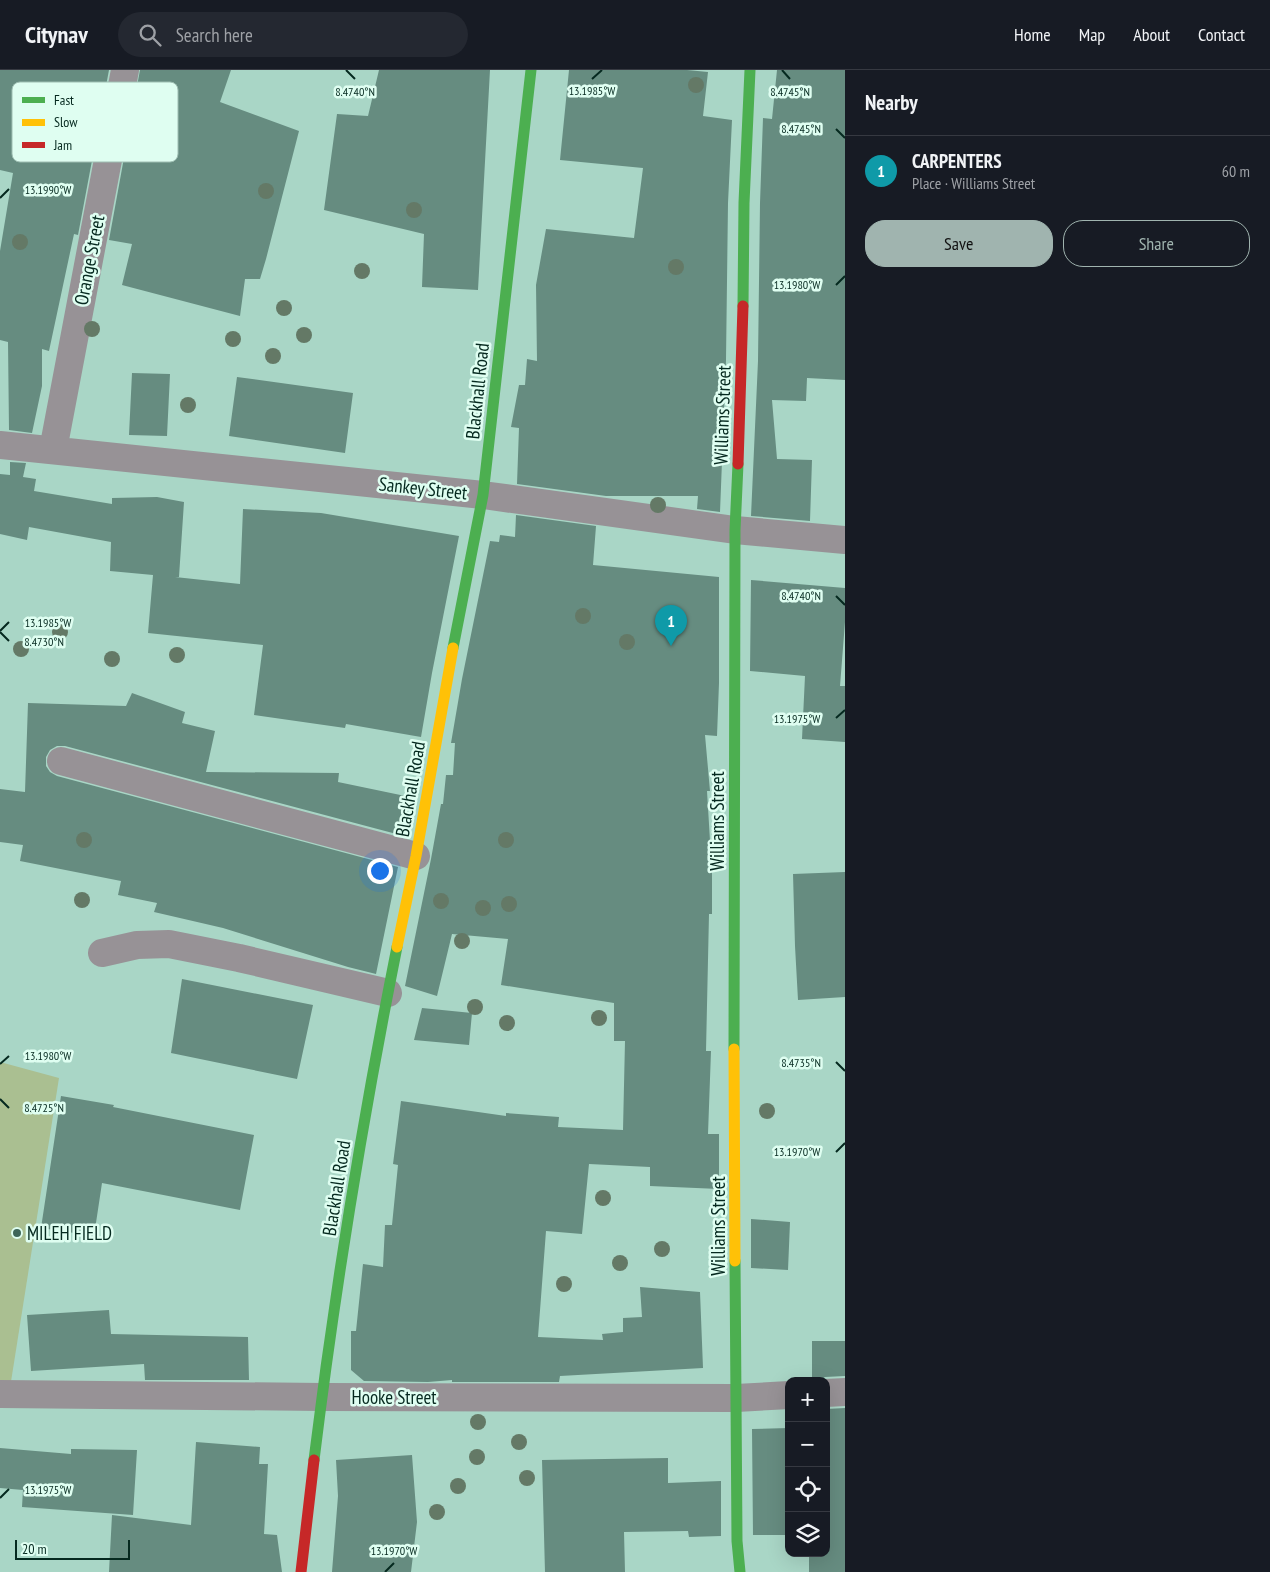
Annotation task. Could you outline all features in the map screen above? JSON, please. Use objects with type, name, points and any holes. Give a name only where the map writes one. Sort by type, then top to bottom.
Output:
[{"type":"street","name":"Blackhall Road","points":[[302,1572],[322,1397],[358,1156],[483,494],[531,70]]},
{"type":"street","name":"Williams Street","points":[[740,1572],[736,1398],[734,1014],[736,530],[742,360],[744,203],[750,70]]},
{"type":"street","name":"Orange Street","points":[[53,450],[108,162]]},
{"type":"street","name":"Sankey Street","points":[[0,445],[483,494],[736,530],[845,540]]},
{"type":"street","points":[[61,761],[416,856]]},
{"type":"street","points":[[102,954],[137,945],[170,944],[388,993]]},
{"type":"street","points":[[830,1393],[845,1392]]},
{"type":"street","name":"Hooke Street","points":[[0,1394],[736,1398],[785,1395]]},
{"type":"green space","name":"MILEH FIELD","points":[[0,1062],[59,1078],[10,1388],[0,1388]]},
{"type":"building","points":[[0,70],[109,70],[107,82],[12,82],[12,162],[92,162],[78,235],[74,234],[49,351],[42,349],[42,386],[32,433],[9,430],[8,342],[0,340],[0,251],[13,173],[0,170]]},
{"type":"building","points":[[140,70],[231,70],[220,102],[299,131],[260,279],[245,279],[240,316],[122,285],[132,244],[109,240],[123,162],[178,162],[178,82],[138,82]]},
{"type":"building","points":[[379,70],[490,70],[478,290],[422,287],[424,234],[324,210],[337,114],[368,116]]},
{"type":"building","points":[[569,70],[687,70],[708,72],[703,116],[732,120],[720,512],[697,509],[698,496],[606,496],[517,484],[519,428],[511,427],[519,385],[525,385],[527,359],[537,361],[536,285],[546,229],[634,238],[643,168],[560,160]]},
{"type":"building","points":[[777,70],[845,70],[845,380],[807,378],[806,401],[772,400],[777,459],[812,460],[810,521],[751,516],[758,361],[763,118],[772,119]]},
{"type":"building","points":[[132,373],[170,374],[167,436],[129,435]]},
{"type":"building","points":[[237,377],[353,393],[345,453],[229,436]]},
{"type":"building","points":[[10,462],[26,463],[23,477],[36,479],[34,491],[112,504],[112,498],[157,497],[184,502],[179,577],[175,577],[240,584],[243,509],[321,513],[459,536],[421,737],[346,724],[345,728],[254,715],[263,645],[148,633],[153,575],[110,571],[111,542],[29,527],[27,540],[0,534],[0,474],[10,475]]},
{"type":"building","points":[[516,515],[596,526],[593,565],[719,577],[717,736],[705,735],[710,791],[707,791],[712,874],[712,914],[709,914],[706,1051],[711,1051],[708,1134],[719,1134],[719,1189],[650,1186],[650,1167],[589,1164],[582,1234],[546,1231],[538,1337],[603,1340],[602,1334],[623,1332],[623,1318],[642,1317],[640,1287],[700,1292],[703,1368],[560,1376],[559,1382],[364,1381],[351,1370],[351,1331],[356,1331],[363,1264],[383,1267],[385,1225],[392,1225],[398,1165],[393,1164],[401,1101],[506,1116],[506,1113],[559,1117],[558,1127],[623,1130],[625,1041],[614,1041],[614,1003],[501,985],[508,939],[452,934],[437,996],[405,986],[441,804],[443,804],[446,775],[453,775],[455,743],[451,743],[490,541],[499,542],[500,535],[515,537]]},
{"type":"building","points":[[751,580],[845,588],[845,622],[840,686],[845,686],[845,742],[802,739],[805,676],[750,671]]},
{"type":"building","points":[[132,693],[185,712],[182,723],[215,731],[206,772],[339,773],[338,782],[410,797],[404,836],[65,746],[57,746],[50,750],[46,757],[46,766],[50,772],[57,776],[398,867],[376,974],[223,928],[154,912],[157,903],[118,895],[121,881],[20,861],[23,845],[0,842],[0,789],[25,792],[28,703],[126,706]]},
{"type":"building","points":[[845,872],[845,997],[798,1000],[793,874]]},
{"type":"building","points":[[182,979],[313,1005],[297,1079],[171,1053]]},
{"type":"building","points":[[422,1008],[472,1013],[469,1045],[414,1040]]},
{"type":"building","points":[[61,1096],[114,1105],[113,1107],[254,1135],[240,1210],[102,1183],[94,1236],[41,1228]]},
{"type":"building","points":[[751,1219],[790,1222],[788,1270],[751,1268]]},
{"type":"building","points":[[109,1310],[111,1334],[248,1337],[249,1380],[145,1380],[144,1364],[31,1371],[27,1315]]},
{"type":"building","points":[[812,1341],[845,1341],[845,1376],[812,1377]]},
{"type":"building","points":[[845,1408],[845,1572],[809,1572],[809,1557],[830,1557],[830,1409]]},
{"type":"building","points":[[785,1428],[785,1535],[753,1535],[752,1429]]},
{"type":"building","points":[[196,1442],[260,1447],[259,1464],[268,1464],[264,1534],[277,1535],[282,1572],[109,1572],[112,1515],[191,1525]]},
{"type":"building","points":[[0,1448],[71,1454],[71,1449],[137,1450],[133,1515],[22,1507],[23,1490],[0,1488]]},
{"type":"building","points":[[412,1455],[417,1522],[411,1572],[332,1572],[338,1496],[336,1460]]},
{"type":"building","points":[[668,1458],[668,1483],[721,1481],[721,1536],[689,1537],[688,1531],[624,1532],[625,1572],[545,1572],[542,1460]]},
{"type":"traffic: fast","points":[[453,648],[483,495],[531,70]]},
{"type":"traffic: fast","points":[[743,306],[744,203],[750,70]]},
{"type":"traffic: fast","points":[[734,1049],[735,530],[738,464]]},
{"type":"traffic: fast","points":[[314,1460],[331,1331],[351,1203],[397,947]]},
{"type":"traffic: fast","points":[[735,1261],[737,1541],[740,1572]]},
{"type":"traffic: slow","points":[[397,947],[416,856],[453,648]]},
{"type":"traffic: slow","points":[[734,1049],[735,1261]]},
{"type":"traffic: jam","points":[[738,464],[743,306]]},
{"type":"traffic: jam","points":[[301,1572],[314,1460]]},
{"type":"place","name":"CARPENTERS","points":[[671,646]]},
{"type":"place","name":"MILEH FIELD","points":[[17,1233]]}]
